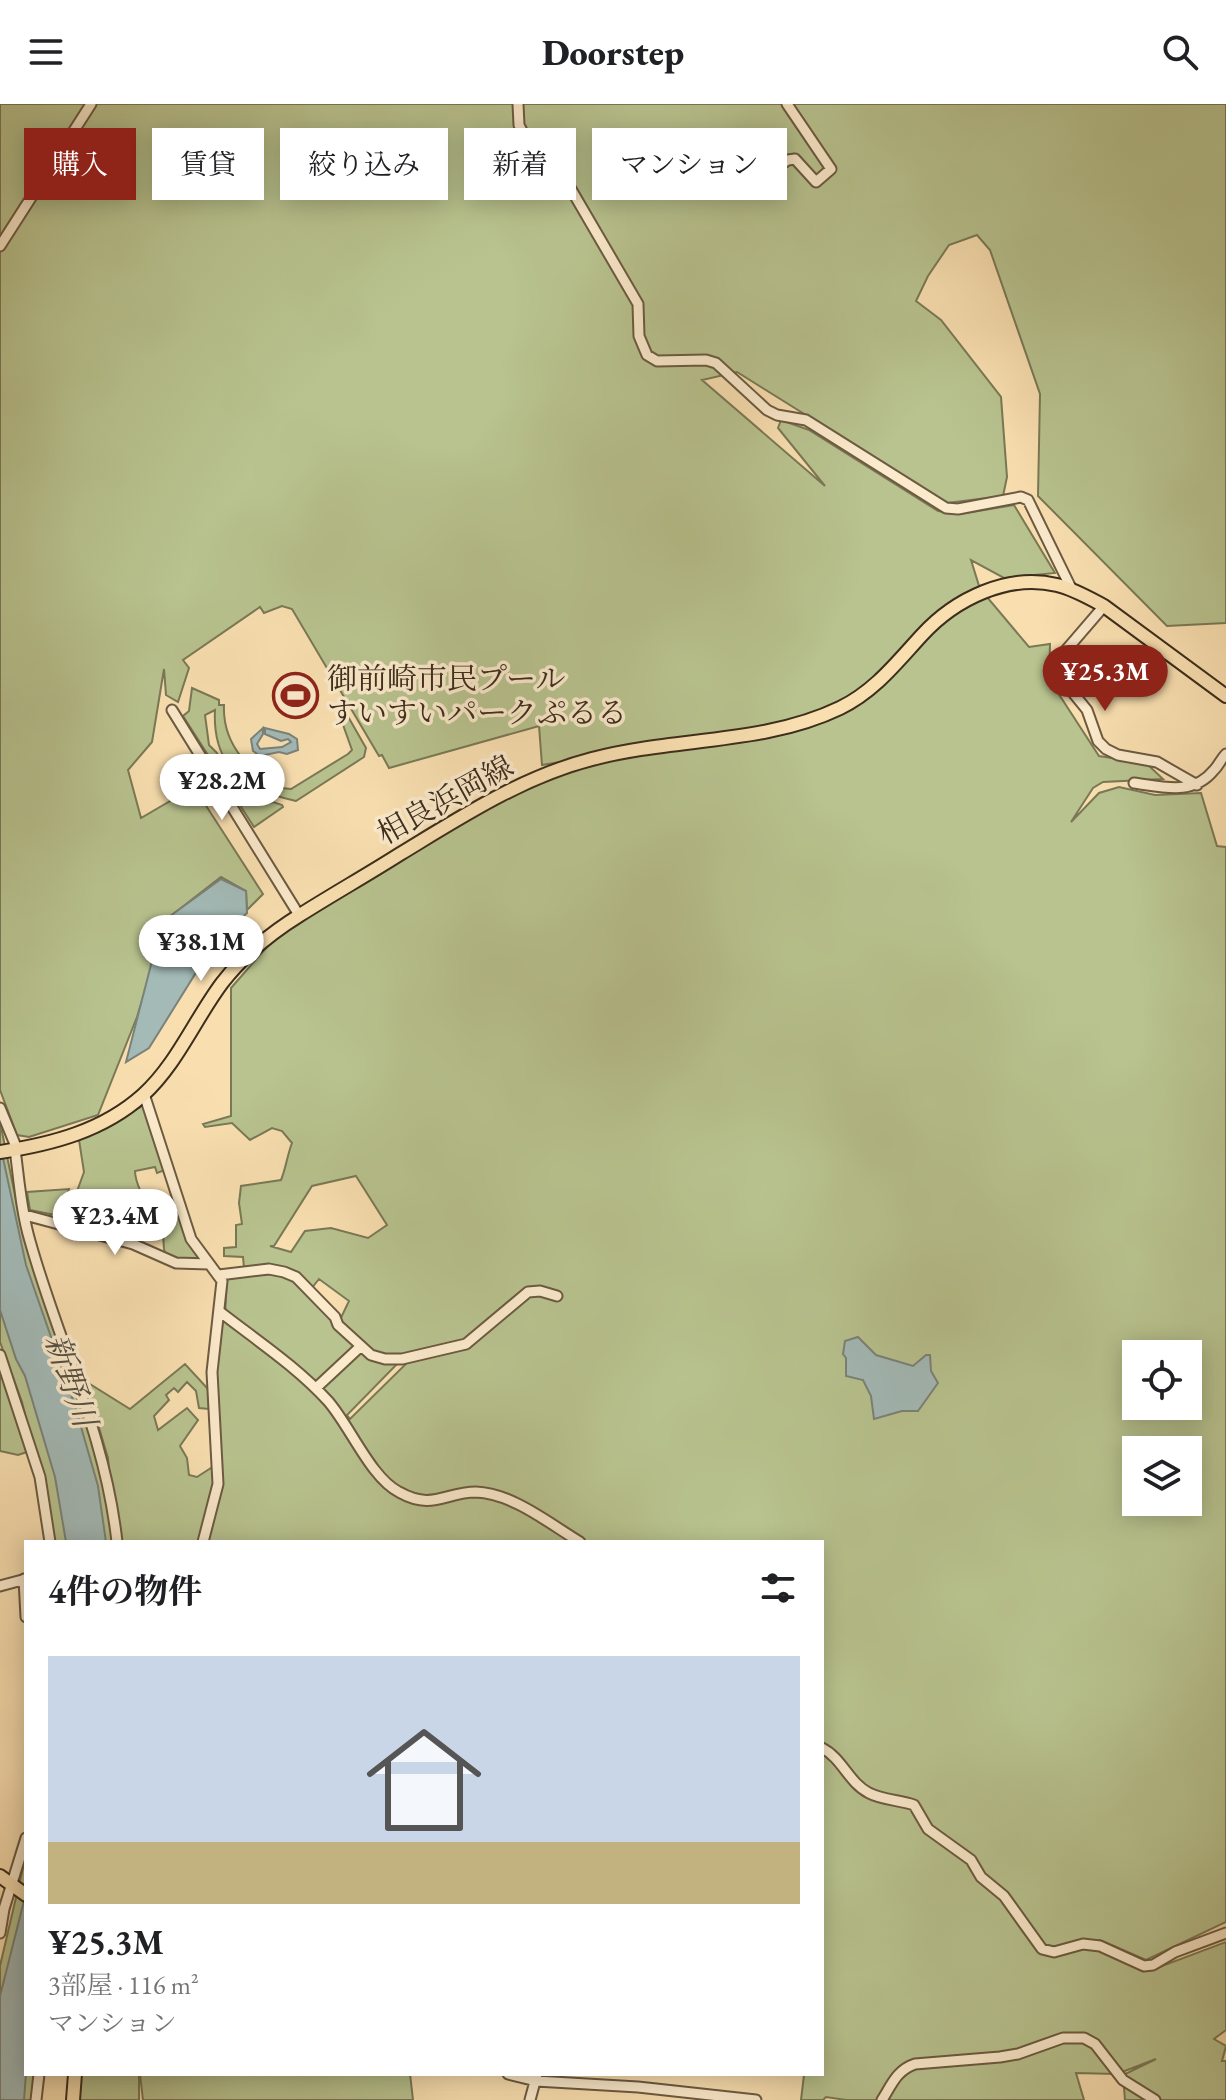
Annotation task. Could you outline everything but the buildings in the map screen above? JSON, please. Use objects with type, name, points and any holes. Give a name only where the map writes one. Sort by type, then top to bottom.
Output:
[{"type":"main road","name":"相良浜岡線","points":[[11,1150],[78,1134],[113,1117],[144,1094],[179,1051],[233,970],[274,932],[444,827],[533,780],[581,762],[620,752],[767,732],[817,719],[869,690],[935,622],[983,592],[1016,584],[1042,583],[1072,590],[1104,606],[1226,696]]},
{"type":"main road","points":[[0,1876],[17,1889]]},
{"type":"main road","points":[[73,2100],[75,2076]]},
{"type":"street","points":[[0,246],[91,104]]},
{"type":"street","points":[[518,104],[519,125],[523,133],[561,172],[638,304],[639,336],[647,355],[657,361],[706,360],[716,363],[767,410],[806,420],[946,508],[958,509],[1021,497],[1028,500],[1072,590]]},
{"type":"street","points":[[787,104],[831,169],[816,182],[795,159],[787,161]]},
{"type":"street","points":[[1104,606],[1061,656],[1056,672],[1087,710],[1098,741],[1106,749],[1118,755],[1157,762],[1197,785]]},
{"type":"street","points":[[172,710],[299,915]]},
{"type":"street","points":[[1134,783],[1179,789],[1197,785],[1226,754]]},
{"type":"street","points":[[144,1094],[191,1239],[219,1275],[222,1287],[212,1350],[218,1484],[204,1540]]},
{"type":"street","points":[[0,1108],[29,1237],[92,1420],[117,1540]]},
{"type":"street","points":[[25,1215],[133,1244],[176,1263],[209,1264]]},
{"type":"street","points":[[219,1275],[269,1269],[296,1277],[335,1317],[338,1325],[371,1355],[385,1359],[402,1359],[466,1344],[528,1292],[540,1291],[557,1296]]},
{"type":"street","points":[[219,1311],[316,1388],[346,1424],[384,1482],[397,1491],[426,1501],[477,1492],[490,1495],[518,1505],[577,1540]]},
{"type":"street","points":[[316,1388],[361,1346]]},
{"type":"street","points":[[0,1355],[40,1477],[50,1540]]},
{"type":"street","points":[[0,1586],[24,1579]]},
{"type":"street","points":[[824,1749],[830,1752],[854,1782],[871,1794],[914,1805],[928,1829],[971,1860],[981,1877],[1004,1896],[1042,1949],[1054,1952],[1083,1944],[1100,1946],[1144,1966],[1153,1965],[1175,1952],[1226,1933]]},
{"type":"street","points":[[0,1933],[17,1889],[24,1849]]},
{"type":"street","points":[[882,2100],[903,2068],[915,2064],[1018,2054],[1069,2037],[1084,2038],[1095,2044],[1123,2080],[1155,2100]]},
{"type":"street","points":[[36,2100],[39,2076]]},
{"type":"street","points":[[620,2086],[621,2076]]},
{"type":"street","points":[[530,2100],[536,2077],[756,2100]]},
{"type":"green space","points":[[0,104],[1226,104],[1226,623],[1167,626],[1038,496],[1040,394],[990,250],[977,235],[949,245],[916,301],[941,320],[1001,397],[1007,477],[1003,496],[947,503],[737,372],[702,380],[825,486],[778,428],[781,420],[809,430],[938,511],[960,514],[1014,505],[1055,573],[1004,578],[971,560],[980,589],[958,601],[952,608],[982,591],[1029,647],[1050,644],[1049,679],[1099,756],[1146,763],[1163,779],[1103,782],[1093,788],[1071,822],[1099,793],[1119,787],[1155,795],[1201,793],[1217,846],[1226,847],[1226,1922],[1146,1960],[1100,1940],[1064,1948],[1096,1945],[1149,1971],[1226,1942],[1226,2030],[1214,2039],[1226,2046],[1222,2061],[1226,2061],[1226,2100],[1125,2100],[1123,2075],[1156,2059],[1117,2074],[1076,2073],[1084,2100],[846,2100],[826,2097],[823,2100],[801,2100],[804,2076],[824,2076],[824,1540],[204,1540],[211,1506],[201,1540],[117,1540],[115,1531],[115,1540],[49,1540],[47,1506],[22,1402],[0,1342],[0,1122],[24,1239],[44,1299],[87,1404],[112,1505],[108,1458],[85,1381],[130,1409],[185,1364],[208,1389],[209,1409],[199,1408],[196,1391],[187,1382],[178,1392],[174,1388],[166,1395],[169,1400],[154,1416],[158,1430],[187,1408],[198,1420],[180,1446],[187,1458],[189,1475],[197,1477],[217,1464],[214,1342],[218,1323],[225,1316],[227,1277],[278,1271],[299,1286],[338,1324],[349,1301],[319,1279],[311,1289],[289,1273],[263,1267],[244,1268],[243,1257],[224,1256],[224,1248],[236,1247],[236,1225],[242,1224],[239,1203],[241,1186],[281,1180],[292,1143],[282,1131],[272,1128],[250,1140],[232,1123],[205,1127],[203,1124],[231,1116],[231,988],[273,940],[425,841],[533,780],[626,751],[542,765],[539,726],[389,768],[292,609],[282,606],[264,613],[260,607],[183,660],[189,668],[178,702],[166,695],[164,669],[152,742],[128,770],[141,818],[194,787],[263,894],[247,910],[246,891],[221,877],[163,922],[164,928],[137,1017],[98,1115],[29,1137],[17,1135],[0,1090]],"holes":[[[859,694],[821,715],[766,731],[663,745],[792,722]],[[356,1176],[387,1225],[368,1238],[331,1228],[305,1231],[291,1252],[270,1246],[274,1246],[312,1186]],[[393,1356],[413,1357],[350,1419],[347,1415],[402,1359]]]},
{"type":"green space","points":[[192,688],[224,705],[228,733],[242,758],[236,764],[261,781],[291,789],[348,754],[352,750],[337,708],[342,706],[366,748],[364,757],[296,801],[261,790],[235,773],[219,747],[215,710],[205,715],[209,745],[217,753],[221,766],[239,783],[247,799],[258,805],[273,802],[283,807],[254,827],[183,716],[189,711]]},
{"type":"green space","points":[[144,1105],[165,1170],[157,1173],[155,1167],[135,1171],[146,1208],[175,1205],[203,1262],[179,1262],[169,1258],[165,1254],[161,1224],[142,1215],[141,1209],[114,1205],[113,1220],[118,1236],[102,1237],[67,1219],[84,1172],[79,1140]]},
{"type":"green space","points":[[69,1189],[60,1216],[30,1210],[27,1192]]},
{"type":"green space","points":[[0,1360],[30,1451],[18,1455],[0,1451]]},
{"type":"green space","points":[[24,1864],[24,2076],[39,2076],[36,2100],[0,2100],[0,1966]]},
{"type":"green space","points":[[80,2076],[139,2076],[139,2100],[79,2100]]},
{"type":"green space","points":[[140,2076],[410,2076],[413,2100],[143,2100]]},
{"type":"water","points":[[263,728],[257,744],[260,749],[282,747],[291,742],[265,734],[265,728],[297,739],[298,750],[260,756],[253,751],[251,739]]},
{"type":"water","points":[[221,879],[246,891],[247,913],[217,939],[149,1048],[126,1062],[162,922]]},
{"type":"water","points":[[0,1144],[26,1265],[75,1406],[98,1486],[106,1540],[66,1540],[55,1477],[25,1376],[0,1310]]},
{"type":"water","points":[[858,1337],[876,1355],[913,1366],[930,1355],[931,1371],[938,1383],[918,1411],[902,1411],[874,1419],[871,1396],[863,1380],[846,1376],[845,1341]]},
{"type":"water","points":[[24,1901],[24,2100],[0,2100],[0,1996]]},
{"type":"place","name":"御前崎市民プール すいすいパークぷるる","points":[[296,696]]},
{"type":"water label","name":"新野川","points":[[71,1380]]}]
